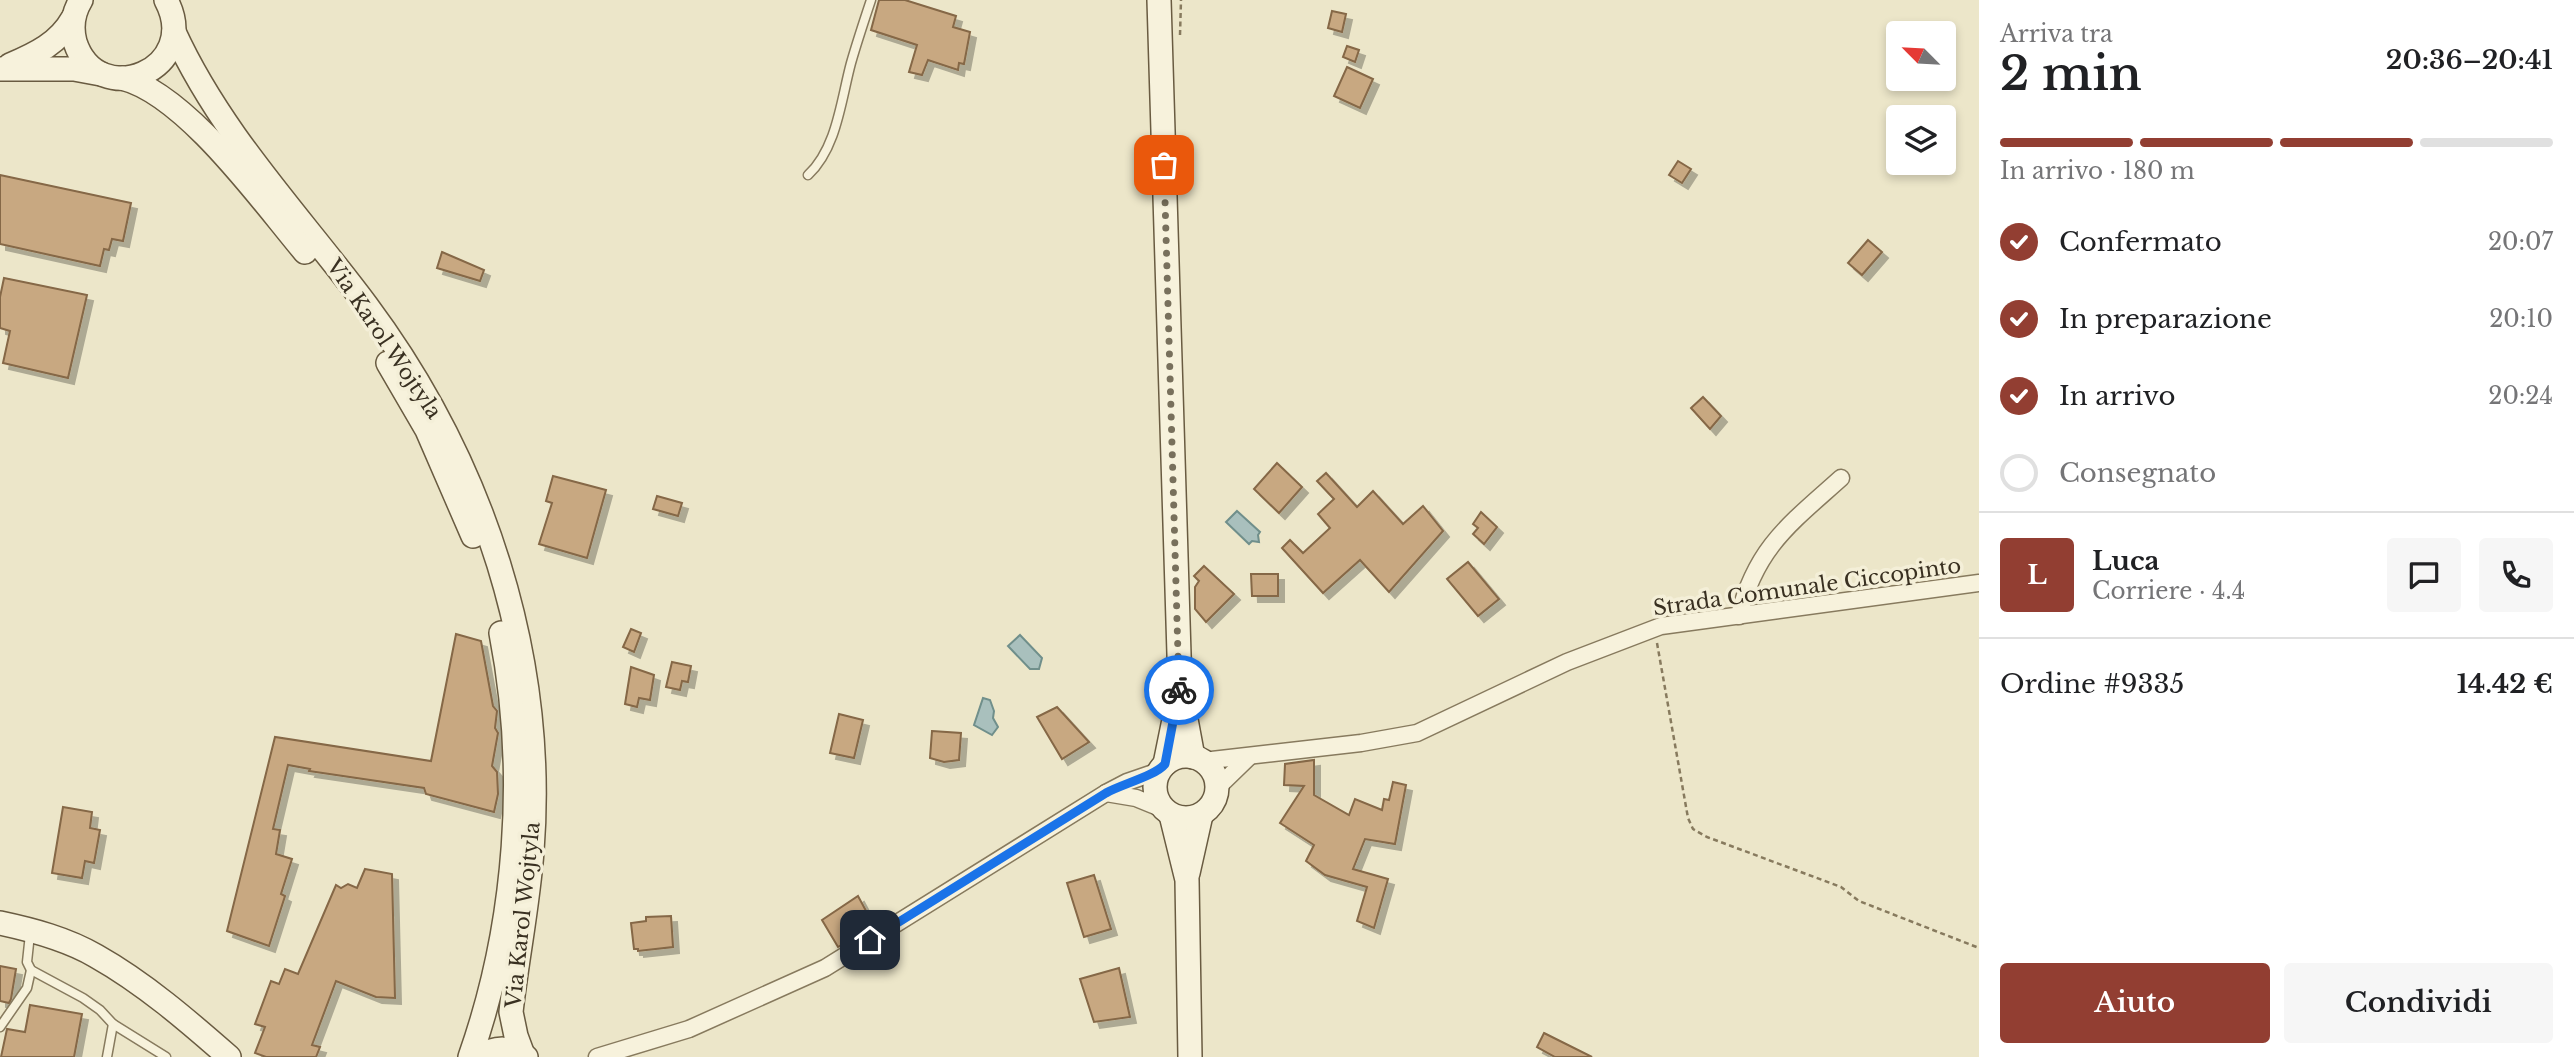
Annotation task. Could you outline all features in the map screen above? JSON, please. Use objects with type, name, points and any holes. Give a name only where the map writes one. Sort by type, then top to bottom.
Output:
[{"type":"street","points":[[1159,0],[1180,687],[1198,759]]},
{"type":"street","points":[[0,69],[31,57],[54,42],[76,6]]},
{"type":"street","points":[[76,6],[73,35],[78,51],[88,65],[112,76]]},
{"type":"street","points":[[0,69],[74,69],[112,76],[147,73],[166,56],[172,12]]},
{"type":"street","name":"Via Karol Wojtyla","points":[[172,12],[191,68],[225,125],[368,308],[424,390],[467,477],[490,538],[505,587],[528,685],[534,756],[532,849],[511,1012],[516,1036],[526,1056]]},
{"type":"street","name":"Via Karol Wojtyla","points":[[112,76],[136,82],[155,94],[221,150],[327,277],[397,376],[427,430],[471,529],[489,583],[511,688],[517,804],[505,908],[489,1001],[470,1057]]},
{"type":"street","points":[[1739,616],[1756,565],[1783,530],[1841,478]]},
{"type":"street","name":"Strada Comunale Ciccopinto","points":[[1198,759],[1249,757],[1417,733],[1567,662],[1655,628],[1979,583]]},
{"type":"street","points":[[1180,687],[1162,768],[1154,791],[1167,812],[1187,880]]},
{"type":"street","points":[[600,1056],[689,1029],[825,968],[1106,793],[1183,756],[1198,759],[1211,768],[1217,788],[1210,808],[1201,815],[1181,819],[1136,798],[1106,793]]},
{"type":"street","points":[[1217,788],[1249,757]]},
{"type":"street","points":[[1190,1057],[1187,880],[1201,815]]},
{"type":"street","points":[[0,923],[79,947],[112,965],[197,1029],[229,1057]]},
{"type":"street","points":[[480,1057],[492,1050],[502,1049],[526,1056]]},
{"type":"lane","points":[[808,175],[819,165],[830,143],[871,0]]},
{"type":"lane","points":[[31,931],[27,962],[31,970],[100,1010],[113,1024],[166,1057]]},
{"type":"lane","points":[[0,1027],[27,988],[31,970]]},
{"type":"lane","points":[[107,1057],[113,1024]]},
{"type":"path","points":[[1655,628],[1688,818],[1693,830],[1841,887],[1859,901],[1979,948]]},
{"type":"water","points":[[1237,511],[1260,532],[1259,542],[1252,541],[1249,544],[1226,522]]},
{"type":"water","points":[[1020,635],[1042,658],[1039,669],[1030,669],[1008,646]]},
{"type":"water","points":[[983,698],[990,700],[994,711],[993,718],[998,727],[992,735],[974,725]]},
{"type":"building","points":[[879,0],[905,0],[956,16],[953,27],[970,32],[964,64],[959,63],[958,70],[928,60],[922,75],[909,72],[917,45],[871,30]]},
{"type":"building","points":[[1332,11],[1346,14],[1342,32],[1328,28]]},
{"type":"building","points":[[1347,46],[1359,50],[1355,62],[1343,57]]},
{"type":"building","points":[[1347,67],[1373,79],[1360,108],[1334,96]]},
{"type":"building","points":[[1678,161],[1691,169],[1682,183],[1669,175]]},
{"type":"building","points":[[0,175],[131,203],[123,241],[112,239],[109,250],[104,249],[100,266],[0,244]]},
{"type":"building","points":[[1868,240],[1882,252],[1862,275],[1848,263]]},
{"type":"building","points":[[442,252],[484,270],[480,281],[437,268]]},
{"type":"building","points":[[4,278],[87,295],[68,378],[3,363],[10,331],[0,328],[0,297]]},
{"type":"building","points":[[1703,397],[1721,416],[1710,429],[1691,408]]},
{"type":"building","points":[[1277,463],[1302,487],[1279,513],[1254,489]]},
{"type":"building","points":[[1326,473],[1357,507],[1373,491],[1403,524],[1423,506],[1443,531],[1389,592],[1360,560],[1323,593],[1282,548],[1290,540],[1303,553],[1330,528],[1318,514],[1334,499],[1317,481]]},
{"type":"building","points":[[553,476],[606,490],[587,558],[539,544],[552,503],[546,501]]},
{"type":"building","points":[[657,496],[682,503],[678,516],[653,509]]},
{"type":"building","points":[[1481,512],[1497,527],[1484,544],[1473,534],[1478,528],[1473,524]]},
{"type":"building","points":[[1468,562],[1499,599],[1478,616],[1447,579]]},
{"type":"building","points":[[1204,566],[1234,594],[1206,622],[1195,609],[1195,587],[1199,581],[1194,576]]},
{"type":"building","points":[[1251,574],[1278,574],[1278,596],[1252,596]]},
{"type":"building","points":[[631,629],[641,633],[634,652],[623,647]]},
{"type":"building","points":[[456,634],[481,641],[493,706],[497,711],[495,728],[498,733],[492,766],[497,772],[498,794],[494,812],[426,794],[424,788],[309,771],[310,769],[288,765],[273,829],[280,830],[276,854],[292,859],[281,894],[285,896],[269,946],[227,931],[275,737],[431,761]]},
{"type":"building","points":[[672,662],[691,666],[688,682],[682,681],[680,690],[666,687]]},
{"type":"building","points":[[631,667],[654,675],[650,700],[639,698],[637,707],[625,704]]},
{"type":"building","points":[[1057,707],[1089,742],[1062,759],[1037,717]]},
{"type":"building","points":[[839,714],[863,720],[854,758],[830,753]]},
{"type":"building","points":[[932,731],[961,733],[959,760],[944,762],[930,758]]},
{"type":"building","points":[[1314,760],[1314,795],[1349,815],[1355,799],[1382,810],[1384,799],[1389,800],[1393,782],[1406,785],[1395,844],[1365,839],[1353,869],[1388,879],[1374,928],[1357,921],[1367,887],[1325,875],[1306,861],[1314,845],[1280,823],[1304,786],[1284,785],[1285,764]]},
{"type":"building","points":[[63,807],[92,812],[90,828],[100,830],[94,863],[85,861],[82,878],[52,873]]},
{"type":"building","points":[[365,869],[392,874],[395,998],[376,997],[336,981],[312,1045],[320,1047],[316,1057],[266,1057],[255,1053],[265,1027],[255,1024],[271,981],[279,984],[285,969],[298,974],[336,885],[341,888],[348,884],[357,888]]},
{"type":"building","points":[[1094,875],[1111,929],[1084,937],[1067,883]]},
{"type":"building","points":[[858,896],[872,922],[865,926],[867,930],[838,947],[822,920]]},
{"type":"building","points":[[671,916],[673,947],[638,951],[634,949],[631,923],[646,921],[646,917]]},
{"type":"building","points":[[0,966],[16,969],[9,1003],[0,1001]]},
{"type":"building","points":[[1119,968],[1130,1017],[1094,1022],[1080,979]]},
{"type":"building","points":[[30,1005],[82,1014],[74,1057],[1,1057],[7,1029],[25,1032]]},
{"type":"building","points":[[1544,1033],[1592,1057],[1555,1057],[1537,1047]]},
{"type":"way so far","points":[[1164,165],[1179,690]]},
{"type":"route","points":[[870,940],[1106,793],[1127,782],[1159,771],[1165,764],[1179,690]]}]
